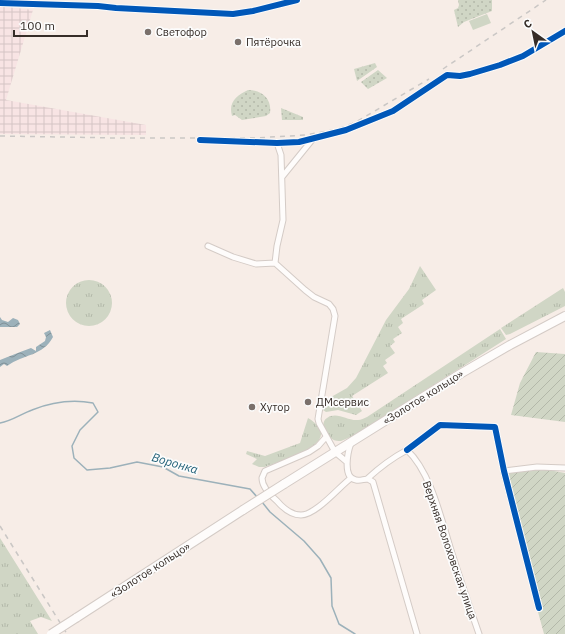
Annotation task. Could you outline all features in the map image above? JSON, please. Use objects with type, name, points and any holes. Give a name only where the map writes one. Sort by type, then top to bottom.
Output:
[{"type":"main road","name":"«Золотое кольцо»","points":[[51,634],[243,510],[460,374],[510,345],[565,316]]},
{"type":"street","points":[[0,3],[62,2],[233,14],[253,11],[297,0]]},
{"type":"street","points":[[200,140],[277,144],[312,140],[346,130],[389,113],[447,75],[460,76],[470,74],[505,63],[527,54],[565,31]]},
{"type":"street","points":[[282,177],[312,140]]},
{"type":"street","points":[[275,263],[283,220],[282,155],[277,144]]},
{"type":"street","points":[[208,246],[233,257],[256,264],[275,263],[314,297],[329,304],[334,312],[318,419],[335,452],[347,462]]},
{"type":"street","points":[[367,479],[382,465],[407,450],[440,425],[495,427],[504,471],[539,608]]},
{"type":"street","points":[[326,437],[318,446],[309,452],[265,471],[262,478],[265,487],[275,500],[285,508],[293,513],[303,514],[318,507],[351,478]]},
{"type":"street","points":[[351,442],[347,462],[351,478]]},
{"type":"street","name":"Верхняя Волоховская улица","points":[[407,450],[414,456],[423,471],[435,500],[479,634]]},
{"type":"street","points":[[504,471],[537,467],[565,468]]},
{"type":"street","points":[[351,478],[357,480],[367,479],[372,481],[417,634]]},
{"type":"shaded area","points":[[0,6],[33,10],[6,100],[146,125],[146,135],[0,134]]},
{"type":"green space","points":[[458,0],[492,0],[492,11],[464,22],[458,27],[454,10],[458,8]]},
{"type":"green space","points":[[487,14],[491,23],[473,30],[469,21]]},
{"type":"green space","points":[[375,63],[377,67],[357,81],[354,69]]},
{"type":"green space","points":[[378,70],[387,78],[368,89],[361,82]]},
{"type":"green space","points":[[248,90],[253,90],[265,96],[268,100],[270,113],[266,116],[242,120],[235,115],[232,116],[232,103],[240,94]]},
{"type":"green space","points":[[281,108],[303,117],[303,120],[282,120]]},
{"type":"green space","points":[[420,266],[436,290],[422,300],[424,304],[401,319],[403,323],[398,327],[402,333],[393,339],[395,342],[390,346],[395,353],[385,360],[387,363],[383,366],[388,373],[352,396],[362,411],[356,415],[338,410],[326,412],[322,407],[324,401],[347,388],[356,378],[386,320],[409,289]]},
{"type":"green space","points":[[89,280],[102,284],[108,290],[112,303],[108,316],[102,322],[89,326],[76,322],[70,316],[66,303],[70,290],[76,284]]},
{"type":"green space","points":[[563,288],[565,292],[565,306],[506,335],[501,328]]},
{"type":"green space","points":[[500,329],[506,339],[353,436],[341,441],[336,441],[330,437],[324,429],[323,426],[325,420],[331,416],[354,420],[367,417]]},
{"type":"green space","points":[[536,352],[565,354],[565,422],[511,415],[520,383]]},
{"type":"green space","points":[[308,418],[319,427],[321,435],[317,443],[297,455],[265,467],[259,467],[252,464],[257,459],[246,454],[247,451],[265,456],[300,443]]},
{"type":"green space","points":[[543,469],[565,473],[565,634],[544,634],[500,472]]},
{"type":"green space","points":[[0,538],[52,621],[41,617],[30,621],[38,634],[0,634]]},
{"type":"water","points":[[0,317],[2,320],[8,322],[13,318],[18,320],[20,324],[17,327],[0,327]]},
{"type":"water","points":[[50,330],[53,337],[44,348],[7,366],[4,364],[0,367],[0,360],[31,348],[36,351],[36,347],[45,341],[46,337],[44,333]]},
{"type":"waterway","name":"Воронка","points":[[0,423],[9,421],[39,407],[54,403],[69,401],[93,403],[98,412],[80,430],[72,446],[74,458],[87,470],[110,468],[137,462],[163,467],[179,476],[250,489],[258,498]]},
{"type":"waterway","name":"Воронка","points":[[262,502],[270,512],[304,541],[320,559],[331,578],[332,606],[339,624],[355,634]]},
{"type":"railway","points":[[443,69],[546,0]]},
{"type":"railway","points":[[0,136],[255,138],[306,135],[338,129],[356,122],[429,79]]},
{"type":"railway","points":[[0,526],[67,634]]},
{"type":"cycle path","points":[[0,3],[98,6],[233,14],[253,11],[297,0]]},
{"type":"cycle path","points":[[200,140],[277,143],[299,142],[346,130],[393,111],[447,75],[460,76],[500,65],[523,56],[565,31]]},
{"type":"cycle path","points":[[407,450],[440,425],[495,427],[504,471],[539,608]]},
{"type":"place","name":"Светофор","points":[[148,32]]},
{"type":"place","name":"Пятёрочка","points":[[238,42]]},
{"type":"place","name":"ДМсервис","points":[[308,402]]},
{"type":"place","name":"Хутор","points":[[252,407]]}]
